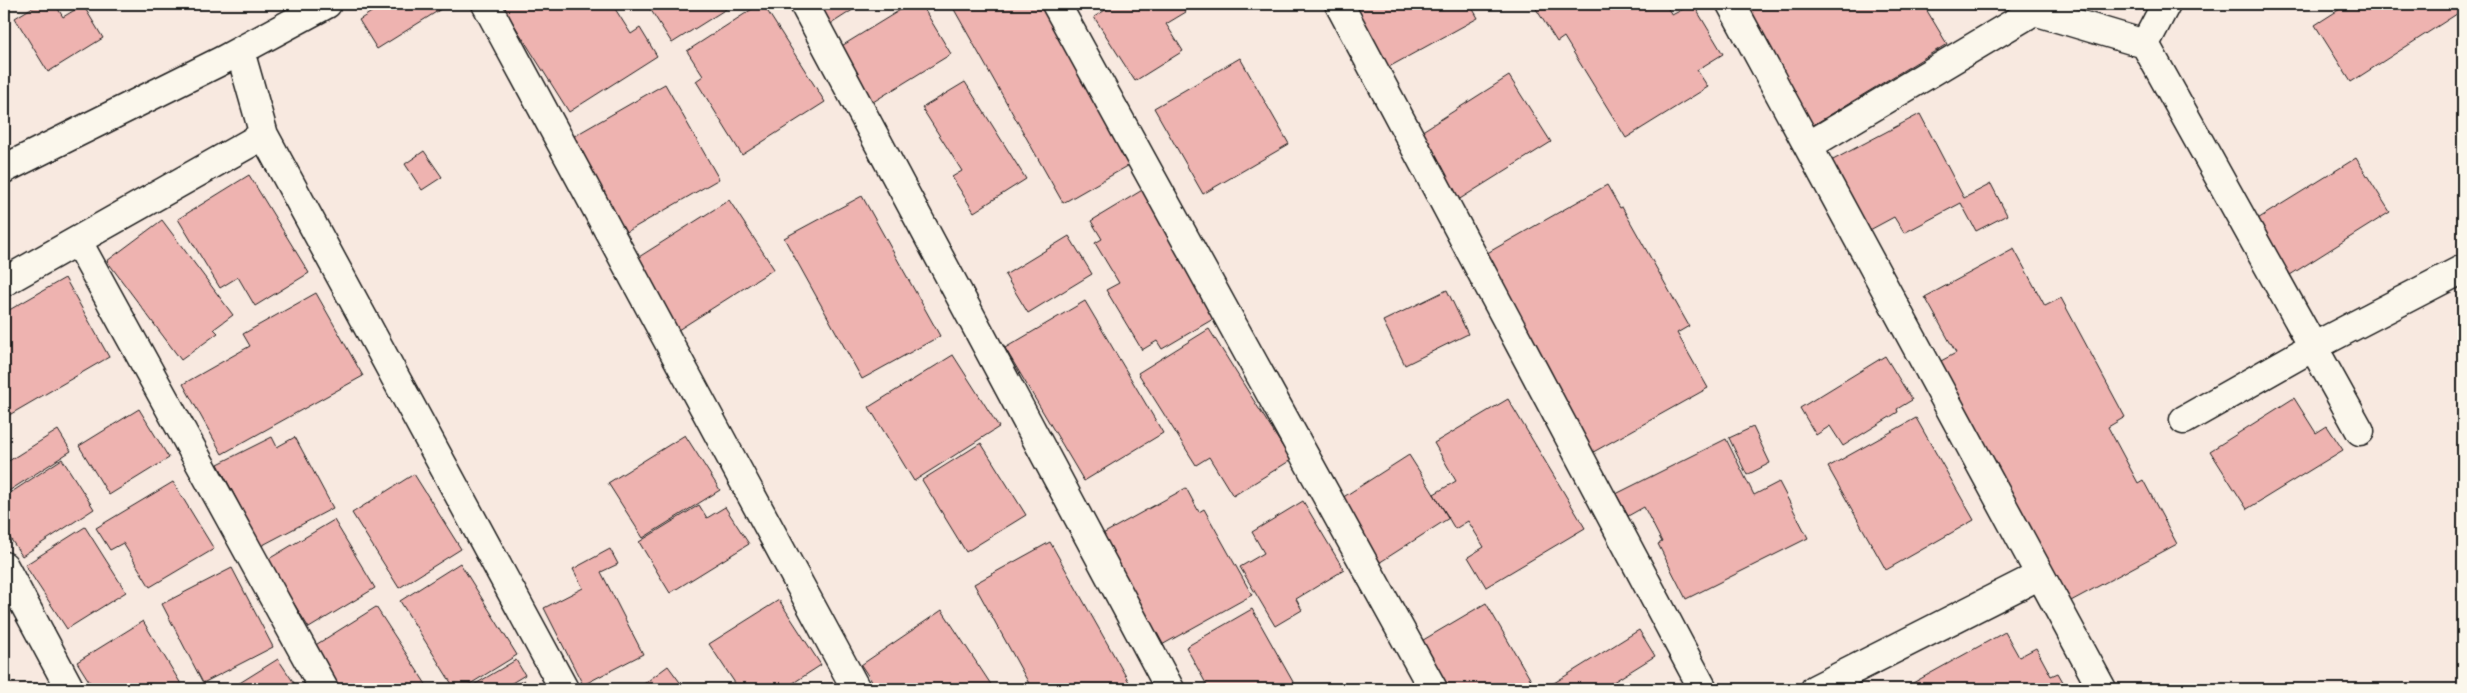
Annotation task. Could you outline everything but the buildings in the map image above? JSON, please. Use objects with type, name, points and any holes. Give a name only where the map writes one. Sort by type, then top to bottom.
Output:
[{"type":"street","points":[[4,169],[240,51],[327,4]]},
{"type":"street","points":[[486,4],[856,689]]},
{"type":"street","points":[[804,4],[1170,689]]},
{"type":"street","points":[[1056,4],[1433,689]]},
{"type":"street","points":[[1339,4],[1703,689]]},
{"type":"street","points":[[1731,4],[2102,689]]},
{"type":"street","points":[[2145,44],[2166,4]]},
{"type":"street","points":[[1808,146],[2035,7],[2145,44],[2360,431]]},
{"type":"street","points":[[240,51],[264,135],[564,689]]},
{"type":"street","points":[[4,282],[78,242],[264,135]]},
{"type":"street","points":[[78,242],[324,689]]},
{"type":"street","points":[[2184,420],[2313,347],[2463,269]]},
{"type":"street","points":[[4,566],[70,689]]},
{"type":"street","points":[[1814,689],[2040,576]]}]
